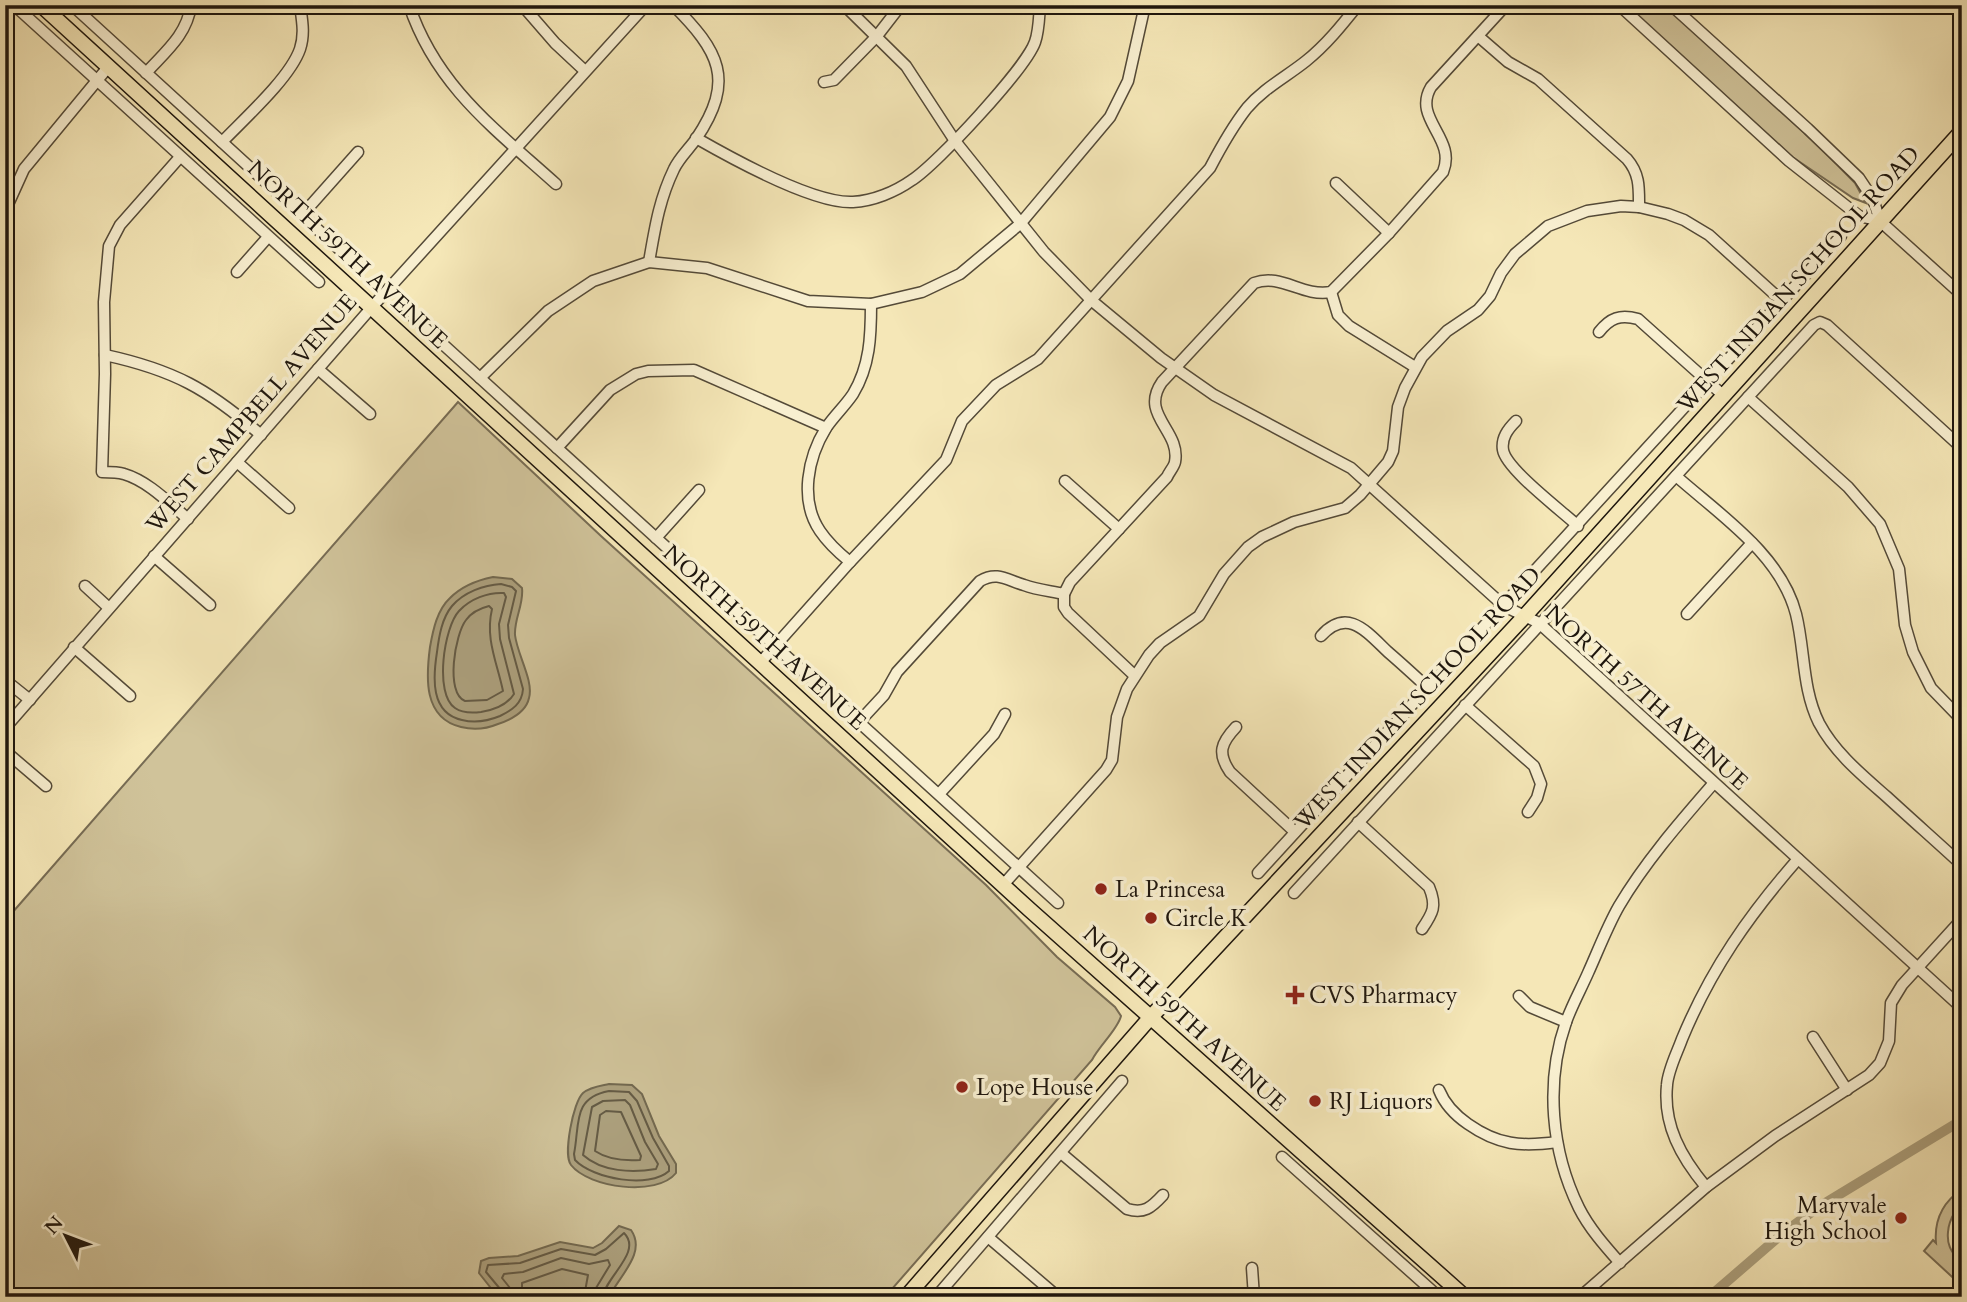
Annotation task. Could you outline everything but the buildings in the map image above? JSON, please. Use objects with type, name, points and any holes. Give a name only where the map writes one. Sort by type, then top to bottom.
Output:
[{"type":"main road","name":"NORTH 59TH AVENUE","points":[[41,5],[1003,885],[1465,1297]]},
{"type":"main road","name":"WEST INDIAN SCHOOL ROAD","points":[[906,1297],[1150,1018],[1524,617],[1962,131]]},
{"type":"street","name":"NORTH 59TH AVENUE","points":[[72,5],[350,259]]},
{"type":"street","points":[[146,73],[180,36],[186,26],[191,5]]},
{"type":"street","points":[[222,142],[292,66],[301,47],[303,26],[300,5]]},
{"type":"street","points":[[409,5],[435,64],[469,106],[556,184]]},
{"type":"street","points":[[522,5],[555,43],[585,71]]},
{"type":"street","name":"WEST CAMPBELL AVENUE","points":[[5,728],[372,307],[646,5]]},
{"type":"street","points":[[649,262],[658,207],[675,166],[714,109],[719,80],[714,55],[695,27],[673,5]]},
{"type":"street","name":"NORTH 57TH AVENUE","points":[[844,5],[906,66],[955,142],[1020,224],[1091,300],[1174,368],[1222,400],[1343,463],[1504,606],[1539,623],[1962,1008]]},
{"type":"street","points":[[824,82],[834,80],[877,36],[901,5]]},
{"type":"street","points":[[696,138],[741,163],[817,196],[851,202],[881,196],[913,180],[955,142],[1017,72],[1035,42],[1040,5]]},
{"type":"street","points":[[480,378],[548,311],[593,281],[649,262],[707,268],[808,301],[871,304],[922,292],[960,274],[1020,224],[1110,117],[1128,81],[1145,5]]},
{"type":"street","points":[[760,663],[849,562],[946,460],[962,421],[996,385],[1038,359],[1209,168],[1248,107],[1271,85],[1305,62],[1328,41],[1358,5]]},
{"type":"street","points":[[1134,675],[1068,613],[1063,607],[1064,594],[1070,582],[1167,477],[1175,463],[1174,447],[1156,409],[1154,397],[1162,382],[1254,283],[1275,279],[1308,292],[1331,292],[1389,233],[1443,172],[1448,161],[1445,147],[1427,109],[1426,96],[1506,5]]},
{"type":"street","points":[[1619,5],[1814,182],[1859,216],[1880,221],[1962,295]]},
{"type":"street","points":[[1671,5],[1859,178],[1873,199],[1880,221]]},
{"type":"street","points":[[5,17],[14,6]]},
{"type":"street","name":"NORTH 59TH AVENUE","points":[[14,6],[318,282]]},
{"type":"street","points":[[1478,36],[1508,62],[1538,79],[1627,159],[1637,172],[1639,207]]},
{"type":"street","points":[[5,211],[24,169],[109,66]]},
{"type":"street","points":[[302,215],[358,152]]},
{"type":"street","points":[[180,157],[120,225],[109,246],[104,302],[102,472],[125,474],[160,495],[187,519]]},
{"type":"street","points":[[1336,183],[1389,233]]},
{"type":"street","points":[[1003,885],[1107,770],[1112,760],[1117,717],[1134,675],[1160,643],[1199,616],[1224,573],[1248,547],[1262,537],[1294,522],[1345,508],[1370,485],[1388,462],[1398,407],[1415,368],[1430,347],[1447,331],[1478,310],[1490,296],[1501,273],[1515,254],[1548,226],[1587,211],[1621,206],[1668,214],[1697,226],[1782,301]]},
{"type":"street","name":"WEST INDIAN SCHOOL ROAD","points":[[1258,873],[1841,236]]},
{"type":"street","points":[[237,272],[268,237]]},
{"type":"street","points":[[1331,292],[1338,314],[1349,326],[1415,368]]},
{"type":"street","points":[[849,562],[818,529],[810,504],[809,465],[826,428],[853,393],[867,362],[871,337],[871,304]]},
{"type":"street","points":[[1599,332],[1609,320],[1620,317],[1638,319],[1724,396]]},
{"type":"street","name":"NORTH 59TH AVENUE","points":[[414,318],[1058,903]]},
{"type":"street","name":"WEST INDIAN SCHOOL ROAD","points":[[1294,894],[1814,325],[1827,325],[1962,448]]},
{"type":"street","points":[[105,355],[158,368],[196,385],[234,411],[261,435]]},
{"type":"street","points":[[318,369],[370,414]]},
{"type":"street","points":[[557,448],[610,390],[636,374],[648,371],[695,370],[826,428]]},
{"type":"street","points":[[1748,397],[1848,487],[1881,524],[1899,569],[1905,625],[1913,652],[1931,688],[1962,720]]},
{"type":"street","points":[[1516,421],[1503,440],[1502,448],[1508,462],[1578,526]]},
{"type":"street","points":[[237,462],[289,508]]},
{"type":"street","points":[[1676,476],[1752,544],[1788,591],[1800,632],[1807,689],[1820,724],[1839,753],[1962,864]]},
{"type":"street","points":[[1065,481],[1119,529]]},
{"type":"street","points":[[656,538],[699,490]]},
{"type":"street","points":[[1688,614],[1752,544]]},
{"type":"street","points":[[154,556],[210,605]]},
{"type":"street","points":[[859,722],[884,695],[897,672],[987,577],[1003,576],[1021,584],[1064,594]]},
{"type":"street","points":[[85,586],[109,608]]},
{"type":"street","points":[[1321,636],[1330,626],[1341,623],[1357,625],[1429,689]]},
{"type":"street","points":[[74,648],[130,696]]},
{"type":"street","points":[[5,680],[30,700]]},
{"type":"street","points":[[1465,705],[1534,766],[1541,784],[1537,798],[1528,812]]},
{"type":"street","points":[[939,794],[994,734],[1005,713]]},
{"type":"street","points":[[1236,727],[1223,740],[1222,758],[1225,765],[1295,832]]},
{"type":"street","points":[[5,751],[46,786]]},
{"type":"street","points":[[1620,1263],[1590,1227],[1563,1168],[1553,1104],[1560,1046],[1566,1022],[1620,905],[1665,840],[1713,784]]},
{"type":"street","points":[[1358,822],[1429,887],[1435,902],[1431,917],[1422,929]]},
{"type":"street","points":[[1706,1187],[1677,1147],[1668,1118],[1667,1084],[1696,1005],[1725,952],[1761,902],[1798,859]]},
{"type":"street","points":[[1580,1297],[1706,1187],[1775,1136],[1869,1075],[1880,1063],[1889,1041],[1891,1003],[1902,985],[1962,919]]},
{"type":"street","points":[[1518,996],[1530,1007],[1566,1022]]},
{"type":"street","points":[[1813,1037],[1847,1090]]},
{"type":"street","points":[[936,1297],[1122,1082]]},
{"type":"street","points":[[1439,1090],[1448,1107],[1489,1138],[1517,1145],[1557,1142]]},
{"type":"street","points":[[1061,1153],[1127,1209],[1135,1212],[1149,1209],[1163,1195]]},
{"type":"street","points":[[1282,1157],[1439,1297]]},
{"type":"street","points":[[988,1237],[1058,1297]]},
{"type":"street","points":[[1252,1268],[1254,1297]]},
{"type":"shaded area","points":[[1626,5],[1664,5],[1821,148],[1855,183],[1866,203],[1853,198],[1791,156]]},
{"type":"shaded area","points":[[458,402],[601,536],[986,885],[1057,957],[1115,1007],[1121,1016],[1119,1021],[1092,1060],[885,1297],[5,1297],[5,921]]},
{"type":"shaded area","points":[[1962,1189],[1949,1226],[1948,1239],[1962,1268],[1962,1286],[1924,1251],[1933,1240],[1936,1243],[1941,1213]]},
{"type":"water","points":[[493,577],[512,579],[522,588],[515,635],[529,684],[529,698],[517,715],[507,720],[484,728],[466,728],[449,722],[433,706],[428,683],[430,647],[436,621],[442,608],[454,594],[464,587]]},
{"type":"water","points":[[609,1084],[632,1085],[642,1094],[659,1136],[676,1164],[676,1173],[667,1180],[654,1185],[623,1187],[592,1179],[571,1165],[569,1140],[579,1098],[589,1089]]},
{"type":"water","points":[[619,1226],[631,1230],[636,1247],[630,1264],[609,1297],[498,1297],[479,1273],[481,1261],[518,1256],[560,1242],[593,1248]]},
{"type":"waterway","points":[[1709,1297],[1782,1234],[1817,1208],[1962,1120]]},
{"type":"place","name":"La Princesa","points":[[1101,889]]},
{"type":"place","name":"Circle K","points":[[1151,918]]},
{"type":"place","name":"CVS Pharmacy","points":[[1295,995]]},
{"type":"place","name":"Lope House","points":[[962,1087]]},
{"type":"place","name":"RJ Liquors","points":[[1315,1101]]},
{"type":"place","name":"Maryvale High School","points":[[1901,1218]]}]
